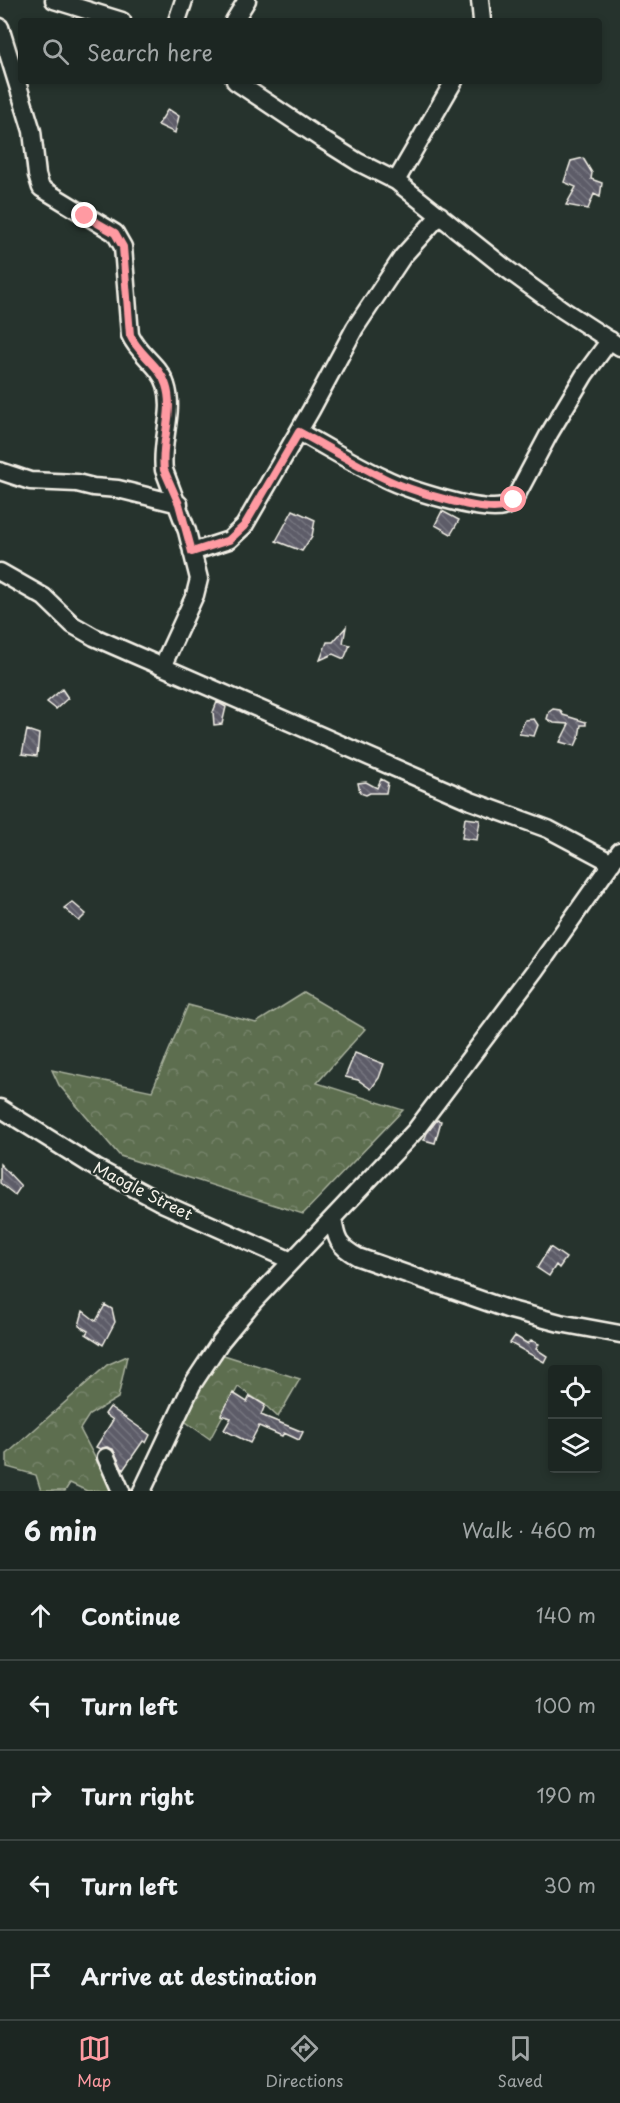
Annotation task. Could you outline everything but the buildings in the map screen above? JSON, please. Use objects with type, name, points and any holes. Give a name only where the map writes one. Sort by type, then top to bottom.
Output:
[{"type":"street","points":[[54,0],[112,18]]},
{"type":"street","points":[[178,18],[184,0]]},
{"type":"street","points":[[236,18],[247,0]]},
{"type":"street","points":[[480,0],[482,18]]},
{"type":"street","points":[[0,27],[32,131],[37,175],[41,188],[115,233],[123,247],[130,335],[133,342],[162,376],[167,386],[168,410],[163,460],[169,484],[179,504],[199,579],[195,595],[162,667]]},
{"type":"street","points":[[240,84],[358,162],[396,181],[504,267],[563,310],[615,343],[585,374],[549,434],[514,500],[501,508],[483,508],[461,503],[385,479],[299,432]]},
{"type":"street","points":[[396,181],[452,84]]},
{"type":"street","points":[[192,552],[229,540],[244,526],[381,285],[440,214]]},
{"type":"street","points":[[0,471],[30,481],[77,483],[118,489],[179,504]]},
{"type":"street","points":[[0,572],[44,597],[73,625],[94,637],[340,742],[471,801],[548,829],[615,865],[415,1131],[292,1261],[221,1341],[192,1385],[142,1491]]},
{"type":"street","name":"Maogle Street","points":[[0,1108],[96,1168],[164,1204],[292,1261]]},
{"type":"street","points":[[333,1218],[337,1240],[343,1249]]},
{"type":"street","points":[[308,1244],[343,1249],[366,1260],[507,1309],[560,1323],[620,1334]]},
{"type":"street","points":[[106,1457],[121,1491]]},
{"type":"green space","points":[[304,993],[365,1029],[317,1083],[403,1110],[303,1214],[120,1156],[59,1085],[52,1070],[152,1091],[188,1005],[256,1023]]},
{"type":"green space","points":[[211,1351],[300,1379],[278,1417],[238,1387],[210,1439],[176,1415]]},
{"type":"green space","points":[[127,1356],[118,1398],[89,1415],[80,1429],[99,1465],[117,1491],[87,1491],[70,1483],[65,1491],[41,1491],[36,1475],[7,1467],[7,1454],[107,1365]]},
{"type":"route","points":[[85,216],[115,233],[123,247],[130,335],[133,342],[162,376],[167,386],[164,470],[179,504],[192,552],[229,540],[244,526],[299,432],[385,479],[421,492],[483,508],[501,508],[514,500]]}]
